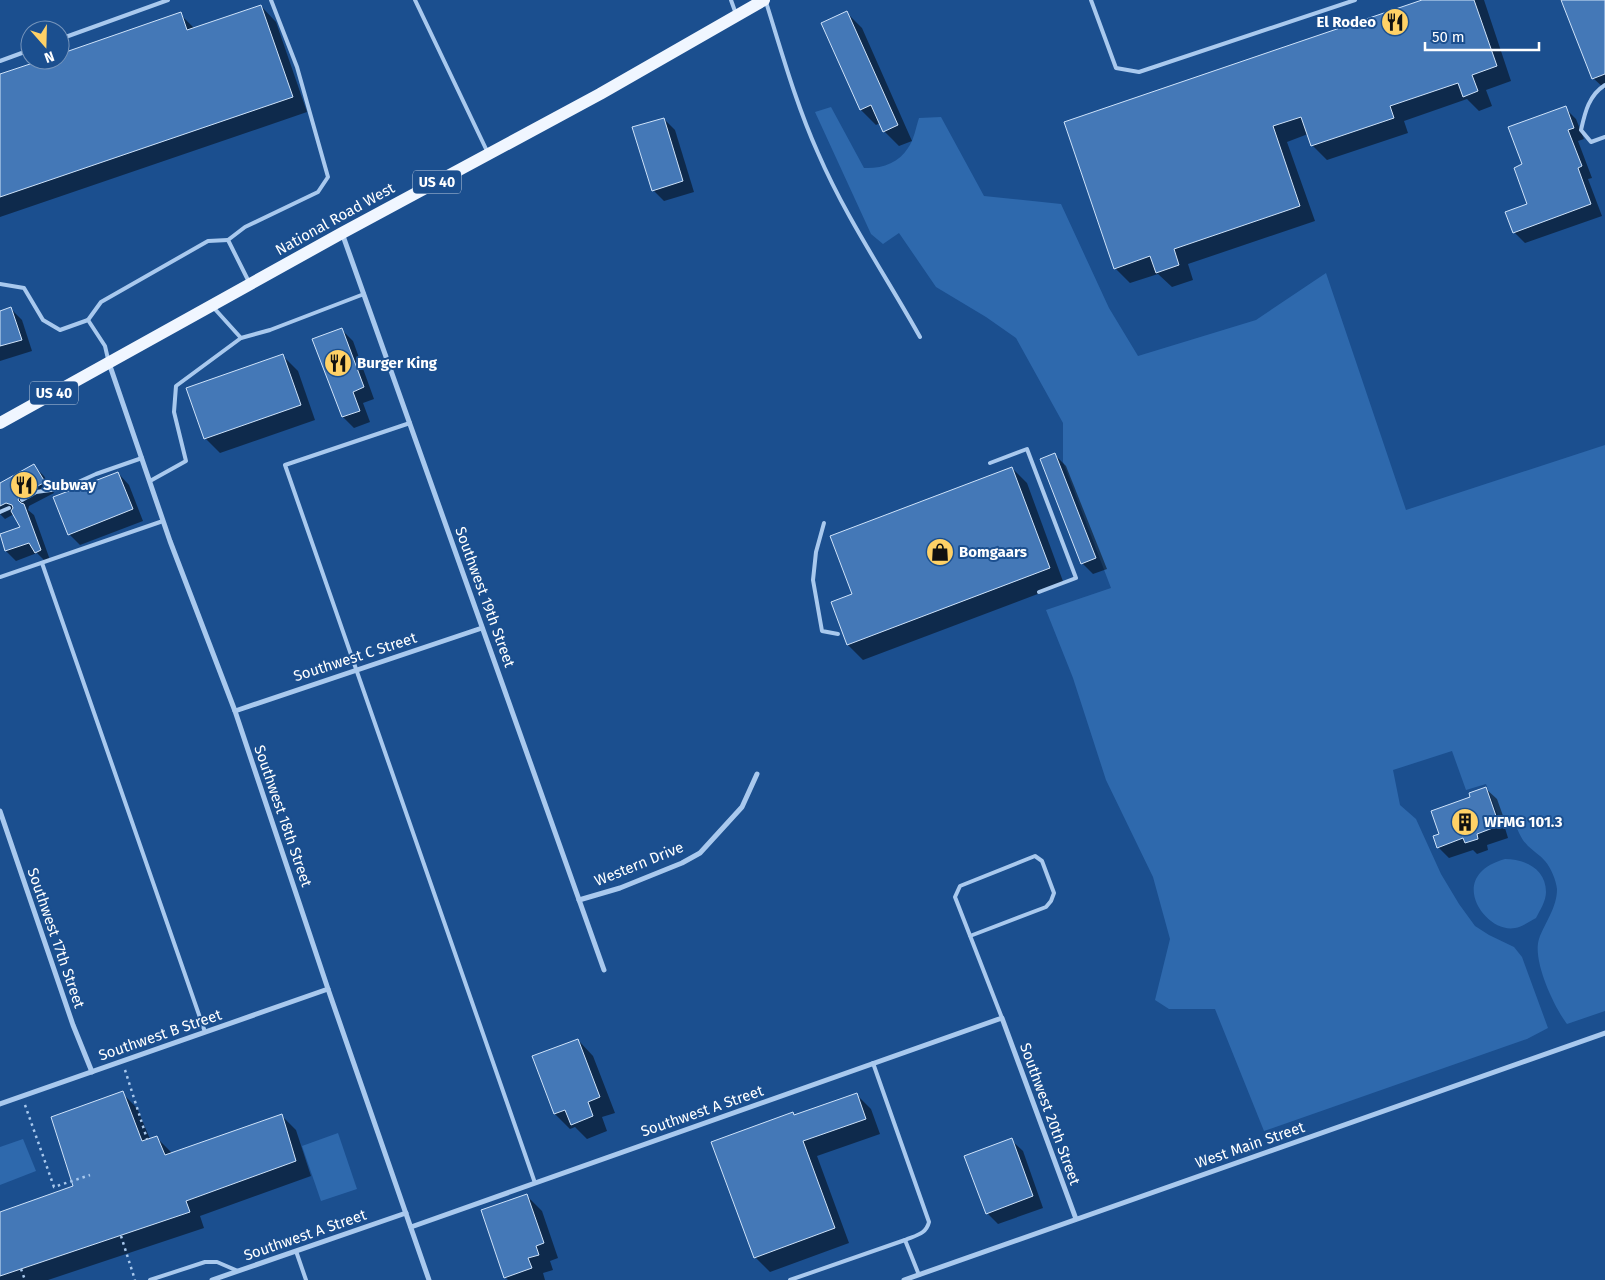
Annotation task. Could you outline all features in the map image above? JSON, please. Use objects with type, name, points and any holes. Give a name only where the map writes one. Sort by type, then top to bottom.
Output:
[{"type":"main road","name":"National Road West","points":[[0,423],[342,233],[600,94],[765,0]]},
{"type":"street","name":"Southwest 19th Street","points":[[342,233],[604,970]]},
{"type":"street","name":"Southwest 18th Street","points":[[109,363],[163,521],[235,711],[328,989],[429,1280]]},
{"type":"street","name":"Southwest C Street","points":[[235,711],[482,628]]},
{"type":"street","name":"Western Drive","points":[[579,900],[620,888],[682,863],[700,852],[742,807],[758,774]]},
{"type":"street","name":"Southwest 17th Street","points":[[0,811],[73,1025],[92,1072]]},
{"type":"street","name":"Southwest B Street","points":[[0,1104],[328,989]]},
{"type":"street","name":"Southwest A Street","points":[[411,1227],[1002,1018]]},
{"type":"street","name":"Southwest 20th Street","points":[[1002,1018],[1076,1220]]},
{"type":"street","name":"West Main Street","points":[[904,1280],[1605,1033]]},
{"type":"street","name":"Southwest A Street","points":[[212,1280],[406,1213]]},
{"type":"street","points":[[920,1274],[924,1280]]},
{"type":"lane","points":[[70,35],[168,0]]},
{"type":"lane","points":[[0,284],[24,288],[43,320],[60,330],[88,320],[101,302],[208,241],[228,240],[245,227],[318,192],[328,178],[297,67],[271,0]]},
{"type":"lane","points":[[414,0],[488,154]]},
{"type":"lane","points":[[731,0],[736,16]]},
{"type":"lane","points":[[765,0],[794,92],[818,154],[852,223],[920,337]]},
{"type":"lane","points":[[1091,0],[1116,68],[1139,72],[1355,0]]},
{"type":"lane","points":[[0,61],[20,54]]},
{"type":"lane","points":[[1605,85],[1598,89],[1587,106],[1581,130],[1591,142],[1605,137]]},
{"type":"lane","points":[[228,240],[250,284]]},
{"type":"lane","points":[[150,481],[186,461],[174,412],[176,386],[241,338],[270,330],[364,294]]},
{"type":"lane","points":[[212,306],[241,338]]},
{"type":"lane","points":[[88,320],[105,346],[109,363]]},
{"type":"lane","points":[[410,423],[286,465],[535,1183]]},
{"type":"lane","points":[[990,462],[1027,449],[1076,578],[1039,592]]},
{"type":"lane","points":[[22,500],[36,492],[65,488],[96,474],[142,458]]},
{"type":"lane","points":[[0,512],[9,508]]},
{"type":"lane","points":[[0,577],[163,521]]},
{"type":"lane","points":[[824,523],[816,552],[813,580],[822,631],[838,634]]},
{"type":"lane","points":[[42,563],[205,1032]]},
{"type":"lane","points":[[970,936],[1046,907],[1054,893],[1042,861],[1035,856],[960,886],[955,897],[970,936],[1002,1018]]},
{"type":"lane","points":[[790,1280],[923,1233],[930,1222],[873,1063]]},
{"type":"lane","points":[[906,1240],[920,1274]]},
{"type":"lane","points":[[296,1251],[306,1280]]},
{"type":"lane","points":[[150,1280],[205,1262],[217,1262],[238,1271]]},
{"type":"path","points":[[122,1061],[147,1139]]},
{"type":"path","points":[[22,1097],[54,1187],[90,1175]]},
{"type":"path","points":[[120,1236],[135,1280]]},
{"type":"path","points":[[21,1269],[25,1280]]},
{"type":"shaded area","points":[[831,107],[864,168],[883,166],[900,158],[912,141],[919,118],[941,117],[984,196],[1061,204],[1109,308],[1138,356],[1256,320],[1326,273],[1406,510],[1605,445],[1605,1011],[1567,1024],[1556,1006],[1541,971],[1538,948],[1539,939],[1555,902],[1556,882],[1547,864],[1526,843],[1515,823],[1502,827],[1486,784],[1466,790],[1452,751],[1393,770],[1400,805],[1416,819],[1441,874],[1459,904],[1475,926],[1514,947],[1522,957],[1548,1028],[1527,1039],[1264,1131],[1215,1009],[1169,1009],[1155,1000],[1170,939],[1153,877],[1106,780],[1073,678],[1046,610],[1111,588],[1063,462],[1063,423],[1016,338],[986,317],[936,287],[899,233],[883,244],[871,234],[815,112]]},
{"type":"shaded area","points":[[1505,859],[1527,863],[1538,871],[1545,884],[1545,899],[1536,918],[1515,928],[1504,927],[1493,922],[1483,913],[1476,902],[1474,890],[1477,878],[1487,867]]},
{"type":"shaded area","points":[[338,1133],[357,1189],[321,1201],[302,1146]]},
{"type":"shaded area","points":[[23,1139],[36,1171],[0,1185],[0,1147]]},
{"type":"building","points":[[1422,0],[1474,0],[1497,66],[1472,75],[1478,91],[1463,97],[1458,83],[1390,106],[1394,118],[1311,146],[1301,117],[1273,126],[1300,206],[1174,249],[1179,265],[1156,273],[1150,256],[1114,269],[1064,122]]},
{"type":"building","points":[[1561,0],[1605,0],[1605,74],[1592,79]]},
{"type":"building","points":[[261,5],[293,97],[0,197],[0,74],[20,67],[20,70],[70,70],[70,51],[181,12],[187,30]]},
{"type":"building","points":[[847,11],[898,125],[883,132],[871,105],[860,110],[821,23]]},
{"type":"building","points":[[1566,106],[1574,128],[1568,130],[1582,166],[1578,168],[1591,204],[1513,233],[1505,212],[1527,204],[1514,168],[1522,164],[1508,127]]},
{"type":"building","points":[[664,118],[683,181],[652,191],[632,127]]},
{"type":"building","points":[[11,307],[22,340],[0,346],[0,311]]},
{"type":"building","name":"Burger King","points":[[342,328],[364,387],[353,392],[360,411],[342,417],[312,339]]},
{"type":"building","points":[[283,354],[301,405],[204,439],[186,388]]},
{"type":"building","points":[[1055,453],[1096,558],[1081,564],[1040,459]]},
{"type":"building","points":[[34,464],[45,482],[20,496],[18,500],[24,504],[41,550],[35,553],[29,543],[5,551],[0,534],[20,527],[11,511],[12,505],[6,503],[0,506],[0,483]]},
{"type":"building","name":"Bomgaars","points":[[1012,467],[1050,568],[847,645],[831,602],[852,594],[830,536]]},
{"type":"building","points":[[118,472],[133,509],[68,535],[53,497]]},
{"type":"building","name":"WFMG 101.3","points":[[1486,787],[1498,826],[1477,834],[1478,839],[1465,843],[1463,838],[1437,848],[1433,836],[1439,834],[1431,811],[1470,797],[1469,793]]},
{"type":"building","points":[[578,1039],[600,1097],[588,1102],[593,1116],[571,1125],[565,1110],[554,1114],[532,1056]]},
{"type":"building","points":[[123,1091],[142,1141],[157,1136],[165,1155],[282,1114],[296,1161],[186,1201],[190,1212],[0,1276],[0,1212],[73,1186],[51,1117]]},
{"type":"building","points":[[857,1093],[866,1119],[803,1141],[835,1228],[754,1258],[711,1142],[793,1112],[794,1115]]},
{"type":"building","points":[[1012,1138],[1033,1196],[986,1214],[964,1156]]},
{"type":"building","points":[[527,1194],[544,1243],[536,1246],[539,1255],[528,1258],[532,1268],[504,1278],[481,1210]]},
{"type":"place","name":"El Rodeo","points":[[1395,22]]},
{"type":"place","name":"Burger King","points":[[338,363]]},
{"type":"place","name":"Subway","points":[[24,485]]},
{"type":"place","name":"Bomgaars","points":[[940,552]]},
{"type":"place","name":"WFMG 101.3","points":[[1465,822]]}]
